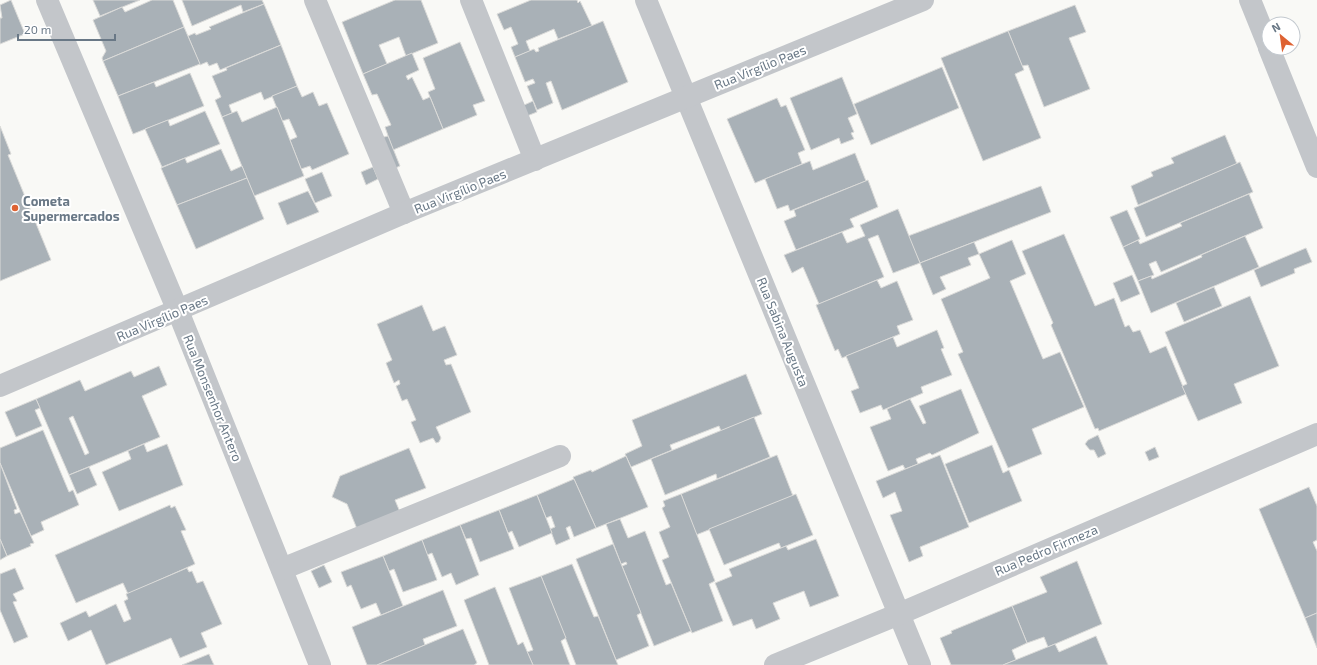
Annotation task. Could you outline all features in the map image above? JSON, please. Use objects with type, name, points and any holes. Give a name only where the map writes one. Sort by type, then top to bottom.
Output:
[{"type":"street","name":"Rua Monsenhor Antero","points":[[47,0],[178,311],[320,665]]},
{"type":"street","points":[[315,0],[404,214]]},
{"type":"street","points":[[471,0],[535,160]]},
{"type":"street","name":"Rua Sabina Augusta","points":[[646,0],[920,665]]},
{"type":"street","name":"Rua Virgílio Paes","points":[[0,386],[404,214],[922,0]]},
{"type":"street","points":[[1250,0],[1261,28]]},
{"type":"street","points":[[1272,56],[1317,167]]},
{"type":"street","name":"Rua Pedro Firmeza","points":[[775,665],[899,614],[1317,434]]},
{"type":"street","points":[[282,569],[560,456]]},
{"type":"building","points":[[11,0],[25,34],[0,44],[0,18],[2,18],[0,5]]},
{"type":"building","points":[[93,0],[140,0],[100,16]]},
{"type":"building","points":[[152,0],[173,0],[184,27],[103,61],[102,58],[106,51],[93,20],[122,7],[125,12]]},
{"type":"building","points":[[182,0],[262,0],[264,4],[243,12],[241,5],[192,26]]},
{"type":"building","points":[[395,0],[421,0],[438,43],[406,56],[399,37],[379,45],[387,64],[363,74],[342,22]]},
{"type":"building","points":[[531,0],[577,0],[578,3],[580,1],[592,26],[558,39],[554,29],[526,41],[530,51],[515,57],[511,47],[518,44],[511,27],[504,30],[497,14]]},
{"type":"building","points":[[264,4],[281,45],[220,70],[217,63],[209,66],[207,62],[200,65],[188,36],[195,33],[196,35],[211,29],[209,27]]},
{"type":"building","points":[[1075,5],[1086,32],[1069,38],[1090,89],[1044,107],[1028,65],[1022,66],[1008,31]]},
{"type":"building","points":[[603,21],[628,82],[562,110],[551,81],[546,83],[553,103],[537,110],[527,86],[535,83],[533,79],[525,82],[515,57],[534,49],[536,52],[539,51],[538,48]]},
{"type":"building","points":[[184,27],[200,64],[118,96],[103,61]]},
{"type":"building","points":[[1008,31],[1024,70],[1015,74],[1041,138],[983,161],[941,58]]},
{"type":"building","points":[[460,42],[485,101],[473,105],[477,115],[443,129],[428,92],[435,89],[423,58]]},
{"type":"building","points":[[281,45],[297,86],[264,100],[261,92],[229,105],[232,113],[222,117],[215,100],[221,97],[212,76],[227,70],[226,68]]},
{"type":"building","points":[[412,53],[419,70],[406,76],[408,80],[412,77],[423,100],[430,97],[443,129],[393,150],[385,127],[391,125],[377,94],[372,95],[363,74]]},
{"type":"building","points":[[942,67],[959,108],[871,145],[854,104]]},
{"type":"building","points":[[190,73],[204,106],[133,134],[118,96],[154,82],[156,87]]},
{"type":"building","points":[[842,77],[857,114],[848,118],[854,132],[851,133],[854,139],[841,144],[839,138],[811,150],[790,98]]},
{"type":"building","points":[[297,86],[302,97],[313,92],[319,106],[327,103],[349,154],[312,170],[310,166],[301,169],[290,140],[297,137],[289,119],[282,121],[272,96]]},
{"type":"building","points":[[777,98],[781,107],[786,105],[805,150],[798,153],[802,164],[755,183],[727,119]]},
{"type":"building","points":[[533,101],[537,112],[527,116],[522,106]]},
{"type":"building","points":[[277,107],[304,176],[254,196],[222,117],[237,111],[242,122]]},
{"type":"building","points":[[205,111],[220,144],[162,167],[145,129],[168,120],[170,126]]},
{"type":"building","name":"Cometa Supermercados","points":[[0,126],[11,154],[8,155],[51,260],[0,281]]},
{"type":"building","points":[[1225,135],[1237,164],[1138,205],[1131,186],[1153,176],[1151,172],[1174,163],[1171,158]]},
{"type":"building","points":[[388,136],[400,166],[393,169],[380,138]]},
{"type":"building","points":[[221,149],[231,171],[242,166],[247,178],[177,205],[161,168],[185,158],[187,163]]},
{"type":"building","points":[[855,153],[866,181],[790,211],[788,205],[777,209],[765,179],[810,161],[813,170]]},
{"type":"building","points":[[1240,162],[1253,192],[1146,237],[1134,208]]},
{"type":"building","points":[[373,167],[378,179],[366,185],[361,172]]},
{"type":"building","points":[[322,172],[332,196],[315,203],[305,179]]},
{"type":"building","points":[[247,178],[264,219],[196,249],[177,205]]},
{"type":"building","points":[[868,180],[878,207],[850,219],[854,227],[796,250],[784,221],[796,216],[794,210]]},
{"type":"building","points":[[1041,186],[1051,212],[920,263],[908,236]]},
{"type":"building","points":[[308,191],[319,212],[287,225],[278,203]]},
{"type":"building","points":[[1249,194],[1263,228],[1161,272],[1156,261],[1149,264],[1154,275],[1138,281],[1123,247],[1138,240],[1140,244],[1182,226],[1180,223]]},
{"type":"building","points":[[898,209],[920,263],[893,273],[878,235],[868,239],[884,277],[819,304],[803,267],[792,273],[784,255],[842,232],[847,243],[865,236],[860,225]]},
{"type":"building","points":[[1127,210],[1140,239],[1123,247],[1110,217]]},
{"type":"building","points":[[1064,234],[1095,306],[1114,298],[1125,327],[1129,325],[1133,332],[1140,330],[1150,353],[1166,346],[1186,394],[1099,431],[1098,428],[1095,429],[1051,325],[1053,323],[1022,251]]},
{"type":"building","points":[[1245,236],[1259,267],[1151,313],[1138,281],[1151,276],[1152,279],[1202,257],[1201,255]]},
{"type":"building","points":[[1012,240],[1026,274],[1010,281],[1043,359],[1060,352],[1084,407],[1032,429],[1042,454],[1008,468],[958,354],[963,352],[941,299],[990,278],[979,254]]},
{"type":"building","points":[[974,242],[979,254],[968,258],[971,265],[940,277],[946,289],[933,295],[920,263]]},
{"type":"building","points":[[1306,248],[1312,262],[1294,269],[1295,273],[1261,287],[1254,270]]},
{"type":"building","points":[[1132,275],[1140,294],[1121,302],[1113,283]]},
{"type":"building","points":[[877,280],[881,288],[897,281],[913,320],[897,326],[900,334],[842,358],[838,349],[835,351],[816,305]]},
{"type":"building","points":[[1214,287],[1222,306],[1184,322],[1176,303]]},
{"type":"building","points":[[1250,296],[1279,366],[1234,384],[1242,403],[1198,421],[1182,386],[1187,384],[1165,332]]},
{"type":"building","points":[[422,305],[433,331],[445,326],[457,355],[444,360],[446,365],[451,364],[471,412],[436,427],[441,438],[439,442],[436,443],[433,438],[420,443],[411,422],[416,420],[407,399],[402,401],[396,386],[400,384],[399,380],[394,383],[386,363],[392,360],[377,324]]},
{"type":"building","points":[[937,330],[944,348],[941,349],[952,375],[921,387],[923,393],[883,410],[881,405],[860,413],[851,391],[859,388],[846,356],[893,337],[897,347]]},
{"type":"building","points":[[159,366],[167,385],[142,396],[160,437],[69,475],[36,399],[80,380],[85,391],[131,371],[134,377]],"holes":[[[73,416],[89,453],[85,455],[69,418]]]},
{"type":"building","points":[[746,374],[762,414],[721,431],[719,426],[670,445],[672,450],[631,467],[625,454],[642,446],[632,420]]},
{"type":"building","points":[[961,389],[979,433],[932,455],[930,453],[916,459],[918,464],[905,469],[903,465],[888,471],[870,427],[891,419],[887,409],[910,399],[923,424],[926,423],[919,406]]},
{"type":"building","points":[[36,399],[40,408],[35,410],[42,426],[16,437],[5,412]]},
{"type":"building","points":[[754,417],[770,457],[717,479],[716,474],[665,495],[651,459]]},
{"type":"building","points":[[43,430],[69,492],[73,490],[79,505],[41,522],[44,530],[31,536],[0,463],[0,448]]},
{"type":"building","points":[[1098,435],[1106,454],[1098,458],[1094,450],[1090,450],[1085,444],[1088,440]]},
{"type":"building","points":[[144,444],[147,452],[167,444],[183,485],[119,511],[102,472],[131,459],[128,451]]},
{"type":"building","points":[[992,445],[1003,473],[1009,470],[1022,501],[969,523],[945,464]]},
{"type":"building","points":[[1155,447],[1159,457],[1149,461],[1145,452]]},
{"type":"building","points":[[409,448],[426,488],[395,500],[400,512],[357,529],[347,504],[332,497],[340,476]]},
{"type":"building","points":[[777,455],[793,496],[696,535],[681,494]]},
{"type":"building","points":[[940,455],[969,527],[920,547],[923,556],[909,562],[890,515],[902,511],[895,492],[883,498],[876,481]]},
{"type":"building","points":[[626,456],[648,507],[596,528],[573,477],[591,470],[592,472]]},
{"type":"building","points":[[0,463],[17,509],[14,510],[15,514],[20,512],[34,543],[30,544],[31,546],[7,556],[0,539]]},
{"type":"building","points":[[89,467],[97,485],[77,494],[69,475]]},
{"type":"building","points":[[574,479],[596,528],[574,537],[570,526],[566,528],[570,539],[556,545],[550,529],[555,527],[551,516],[546,518],[537,495]]},
{"type":"building","points":[[1309,487],[1317,506],[1317,540],[1313,542],[1317,551],[1317,613],[1305,618],[1259,509]]},
{"type":"building","points":[[681,494],[715,581],[709,584],[723,621],[692,633],[662,560],[669,557],[659,532],[670,527],[662,508],[665,506],[663,501]]},
{"type":"building","points":[[796,494],[813,535],[781,548],[779,543],[724,565],[709,529]]},
{"type":"building","points":[[537,495],[552,533],[519,547],[512,531],[508,533],[499,510]]},
{"type":"building","points":[[170,505],[171,508],[175,506],[186,530],[181,531],[195,564],[128,594],[123,583],[76,603],[55,555]]},
{"type":"building","points":[[499,510],[514,549],[480,562],[471,538],[466,539],[460,525]]},
{"type":"building","points":[[620,519],[628,538],[645,531],[666,585],[671,583],[691,631],[654,646],[622,566],[627,564],[626,562],[621,564],[606,524]]},
{"type":"building","points":[[460,525],[479,575],[456,585],[451,573],[442,577],[432,553],[427,555],[422,540]]},
{"type":"building","points":[[0,539],[7,556],[0,560]]},
{"type":"building","points":[[816,539],[839,596],[810,607],[804,591],[773,603],[780,619],[756,629],[752,619],[733,626],[715,583],[732,576],[729,569],[786,546],[788,550]]},
{"type":"building","points":[[422,540],[437,580],[403,592],[394,569],[389,571],[383,556]]},
{"type":"building","points":[[613,544],[641,613],[637,615],[649,646],[616,660],[576,559]]},
{"type":"building","points":[[383,556],[403,606],[381,615],[376,603],[361,609],[351,585],[347,587],[341,572]]},
{"type":"building","points":[[1077,561],[1102,624],[1048,647],[1044,637],[1027,643],[1012,606],[1047,592],[1040,577]]},
{"type":"building","points":[[572,564],[594,617],[598,616],[618,665],[576,665],[541,576]]},
{"type":"building","points":[[324,565],[332,582],[319,588],[311,571]]},
{"type":"building","points":[[15,568],[24,589],[13,594],[17,601],[13,602],[28,637],[14,643],[0,610],[0,574]]},
{"type":"building","points":[[187,568],[189,572],[192,571],[197,583],[203,581],[222,624],[201,633],[207,647],[180,658],[171,638],[106,665],[91,630],[68,641],[60,623],[86,611],[89,617],[116,604],[124,622],[131,619],[124,601],[128,599],[126,594]]},
{"type":"building","points":[[541,576],[566,638],[561,641],[570,665],[533,665],[527,652],[533,650],[509,588]]},
{"type":"building","points":[[495,587],[518,645],[523,642],[533,665],[489,665],[464,600]]},
{"type":"building","points":[[443,590],[457,626],[423,639],[425,645],[377,665],[367,665],[352,627]]},
{"type":"building","points":[[1012,606],[1027,643],[1012,650],[1016,660],[1003,665],[951,665],[940,638],[952,633],[951,631]]},
{"type":"building","points":[[1317,613],[1317,648],[1305,618]]},
{"type":"building","points":[[463,629],[477,663],[474,665],[377,665]]},
{"type":"building","points":[[1096,636],[1108,665],[1003,665],[1055,644],[1059,652]]},
{"type":"building","points":[[209,654],[214,665],[182,665]]},
{"type":"place","name":"Cometa Supermercados","points":[[15,208]]}]
